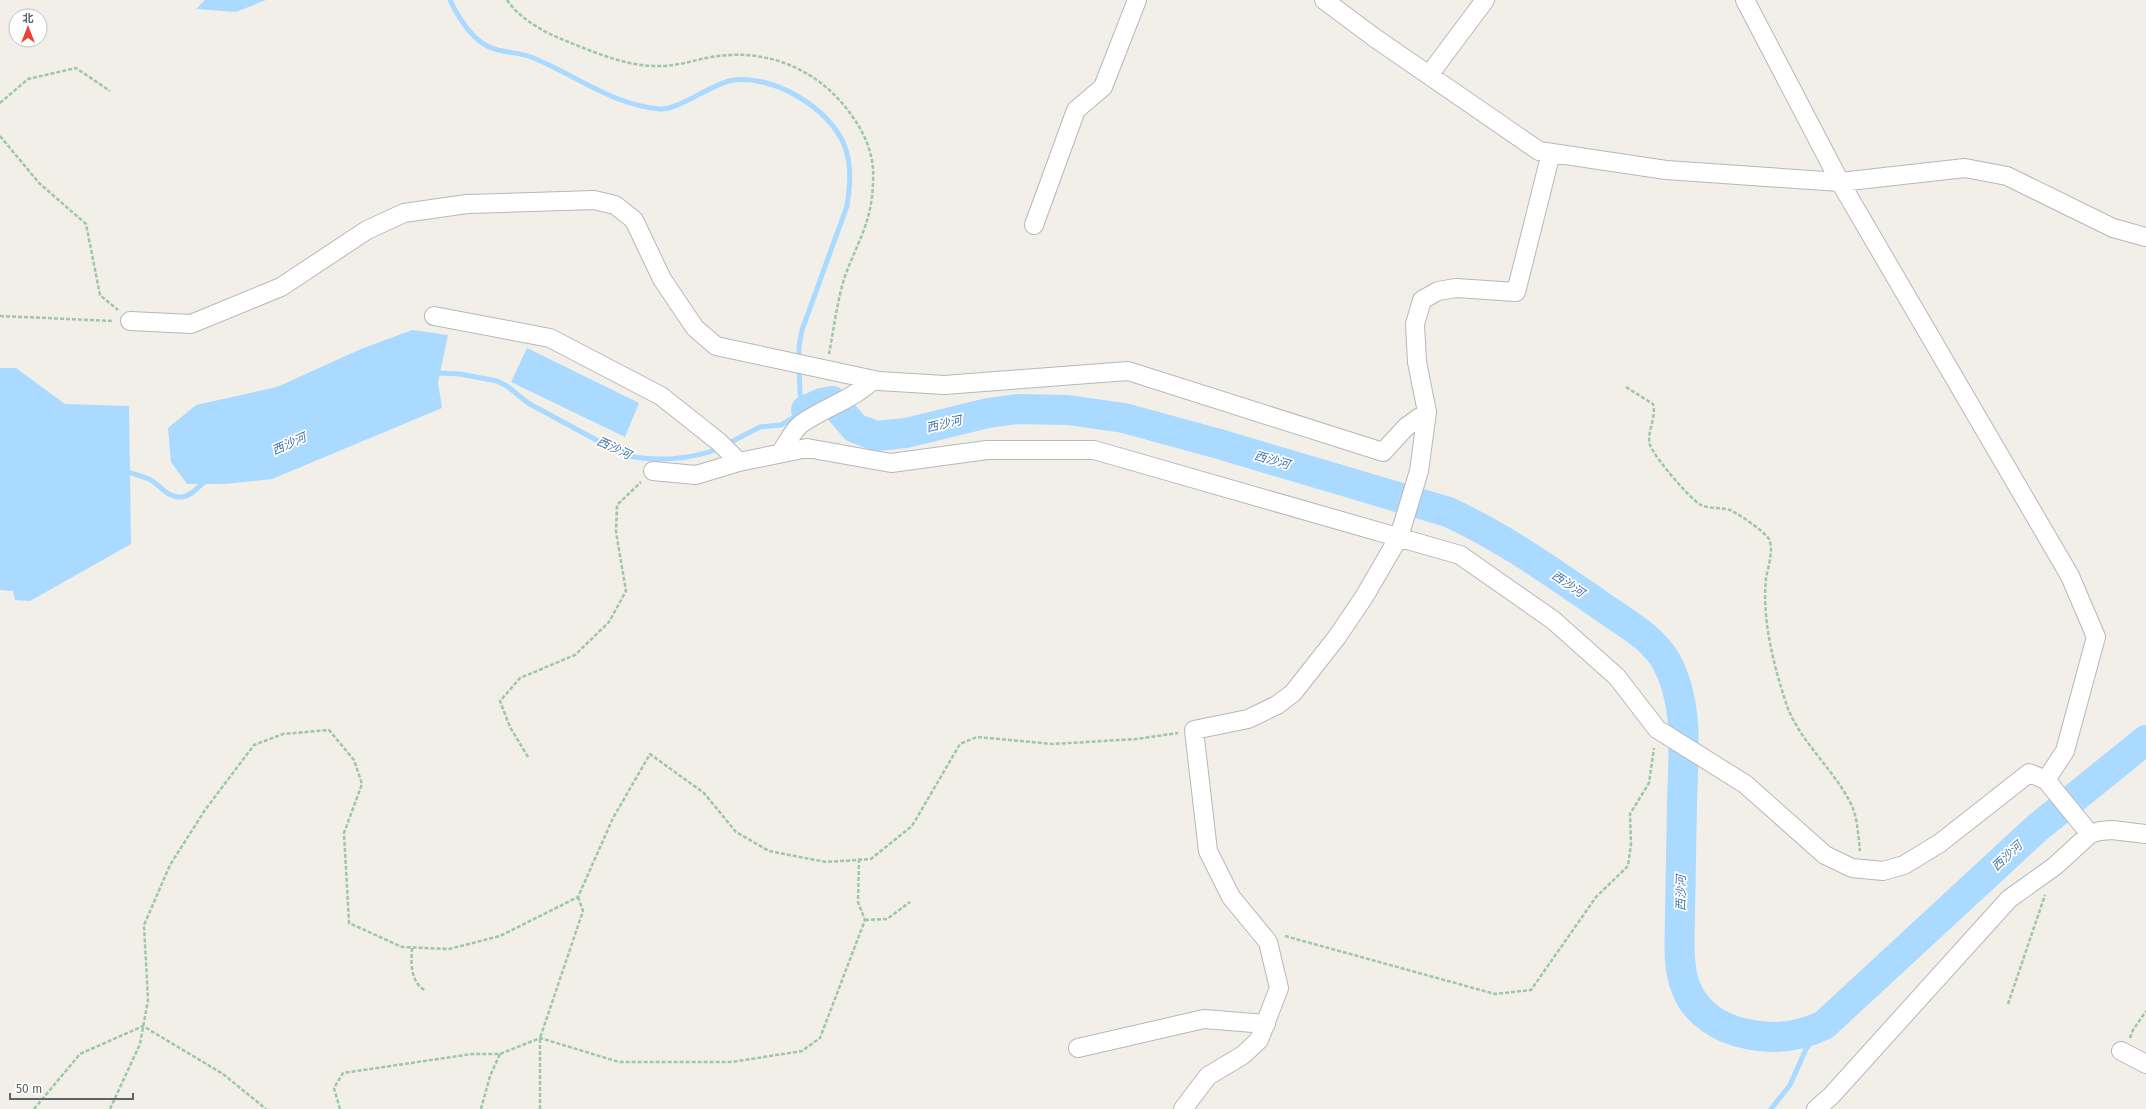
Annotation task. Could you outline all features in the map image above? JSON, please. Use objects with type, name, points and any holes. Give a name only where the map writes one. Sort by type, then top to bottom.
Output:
[{"type":"street","points":[[1034,225],[1076,110],[1103,88],[1137,0]]},
{"type":"street","points":[[1324,0],[1429,76],[1539,151],[1666,170],[1840,182],[1965,168],[2007,176],[2113,228],[2146,237]]},
{"type":"street","points":[[1429,76],[1485,0]]},
{"type":"street","points":[[1745,0],[1840,182],[2070,576],[2096,637],[2065,751],[2046,780]]},
{"type":"street","points":[[1183,1109],[1208,1076],[1229,1065],[1252,1048],[1263,1033],[1279,988],[1268,942],[1231,897],[1208,851],[1194,730],[1248,719],[1277,705],[1293,693],[1341,631],[1364,597],[1401,531],[1419,471],[1427,412],[1417,362],[1415,324],[1422,300],[1438,291],[1456,288],[1516,292],[1551,153]]},
{"type":"street","points":[[130,322],[191,324],[281,287],[367,230],[404,213],[466,204],[594,200],[615,206],[634,220],[662,279],[694,328],[716,346],[873,380],[944,385],[1128,371],[1383,452],[1406,427],[1427,412]]},
{"type":"street","points":[[434,316],[550,338],[661,396],[719,442],[739,462]]},
{"type":"street","points":[[779,454],[800,424],[847,400],[862,390],[873,380]]},
{"type":"street","points":[[653,471],[696,475],[739,462],[807,448],[891,463],[988,450],[1094,450],[1401,531],[1460,555],[1554,620],[1617,677],[1658,729],[1714,764],[1764,799],[1825,855],[1842,864],[1862,870],[1883,871],[1904,865],[1940,843],[2029,772],[2046,780],[2088,831]]},
{"type":"street","points":[[1816,1109],[1831,1096],[2009,899],[2055,866],[2088,831],[2100,830],[2138,833],[2146,843]]},
{"type":"street","points":[[1078,1048],[1204,1019],[1266,1024]]},
{"type":"street","points":[[2124,1053],[2146,1064]]},
{"type":"path","points":[[506,0],[517,13],[544,31],[579,46],[620,60],[646,66],[662,66],[727,55],[766,58],[786,62],[801,69],[830,90],[841,102],[858,126],[868,145],[873,161],[873,182],[868,220],[840,295],[826,369]]},
{"type":"path","points":[[0,103],[28,79],[76,68],[110,91]]},
{"type":"path","points":[[0,136],[39,183],[86,224],[100,295],[130,322]]},
{"type":"path","points":[[0,316],[130,322]]},
{"type":"path","points":[[1626,387],[1653,404],[1654,415],[1650,433],[1650,444],[1654,455],[1692,498],[1702,505],[1730,510],[1760,530],[1769,540],[1770,550],[1765,594],[1771,651],[1789,711],[1850,804],[1856,823],[1862,870]]},
{"type":"path","points":[[528,757],[510,727],[500,701],[520,678],[575,655],[608,622],[626,590],[616,532],[617,505],[653,471]]},
{"type":"path","points":[[1258,929],[1495,994],[1531,990],[1596,897],[1628,866],[1631,844],[1630,814],[1649,783],[1658,729]]},
{"type":"path","points":[[110,1109],[140,1044],[148,1000],[144,925],[170,865],[205,810],[254,745],[283,734],[329,730],[354,760],[362,784],[344,833],[349,923],[402,947],[449,949],[500,936],[578,897],[613,818],[650,754],[704,793],[736,832],[768,851],[826,862],[871,859],[912,826],[960,744],[977,737],[1053,744],[1136,739],[1194,730]]},
{"type":"path","points":[[340,1109],[334,1088],[343,1073],[472,1054],[500,1054],[540,1038],[619,1062],[732,1062],[802,1051],[820,1038],[865,920],[858,902],[859,860]]},
{"type":"path","points":[[2008,1004],[2055,866]]},
{"type":"path","points":[[540,1109],[540,1038],[583,911],[578,897]]},
{"type":"path","points":[[865,920],[887,919],[910,902]]},
{"type":"path","points":[[412,948],[411,968],[419,987],[426,991]]},
{"type":"path","points":[[2124,1053],[2133,1030],[2146,1011]]},
{"type":"path","points":[[34,1109],[80,1054],[143,1026]]},
{"type":"path","points":[[143,1026],[223,1074],[266,1109]]},
{"type":"path","points":[[481,1109],[490,1076],[500,1054]]},
{"type":"water","points":[[205,0],[266,0],[236,12],[196,9]]},
{"type":"water","points":[[412,330],[448,335],[438,382],[442,408],[272,479],[224,484],[187,484],[171,462],[168,428],[196,405],[277,387],[361,349]]},
{"type":"water","points":[[527,348],[639,403],[625,437],[511,382]]},
{"type":"water","points":[[0,368],[16,368],[65,404],[129,406],[131,544],[30,601],[15,600],[13,591],[0,590]]},
{"type":"waterway","points":[[450,0],[467,29],[487,46],[493,49],[531,57],[626,102],[660,109],[667,108],[676,106],[729,81],[745,80],[762,82],[797,96],[827,119],[838,133],[845,147],[850,169],[849,191],[847,206],[802,330],[799,347],[799,360]]},
{"type":"waterway","name":"西沙河","points":[[727,444],[760,427],[781,425],[805,411],[800,394],[799,368]]},
{"type":"waterway","name":"西沙河","points":[[435,375],[440,373],[460,374],[497,381],[507,386],[528,403],[624,455],[648,459],[672,459],[697,455],[720,448]]},
{"type":"waterway","name":"西沙河","points":[[806,410],[822,403],[832,401],[855,428],[876,436],[906,433],[988,413],[1017,409],[1068,410],[1124,418],[1219,444],[1448,512],[1468,521],[1543,566],[1644,636],[1660,652],[1674,678],[1682,713],[1684,749],[1680,941],[1681,970],[1690,997],[1703,1013],[1710,1019],[1737,1032],[1757,1036],[1777,1037],[1796,1035],[1824,1025],[2037,828],[2146,740]]},
{"type":"waterway","name":"西沙河","points":[[125,471],[149,479],[176,497],[186,496],[208,480]]},
{"type":"waterway","points":[[1771,1109],[1790,1085],[1806,1049],[1824,1025]]}]
